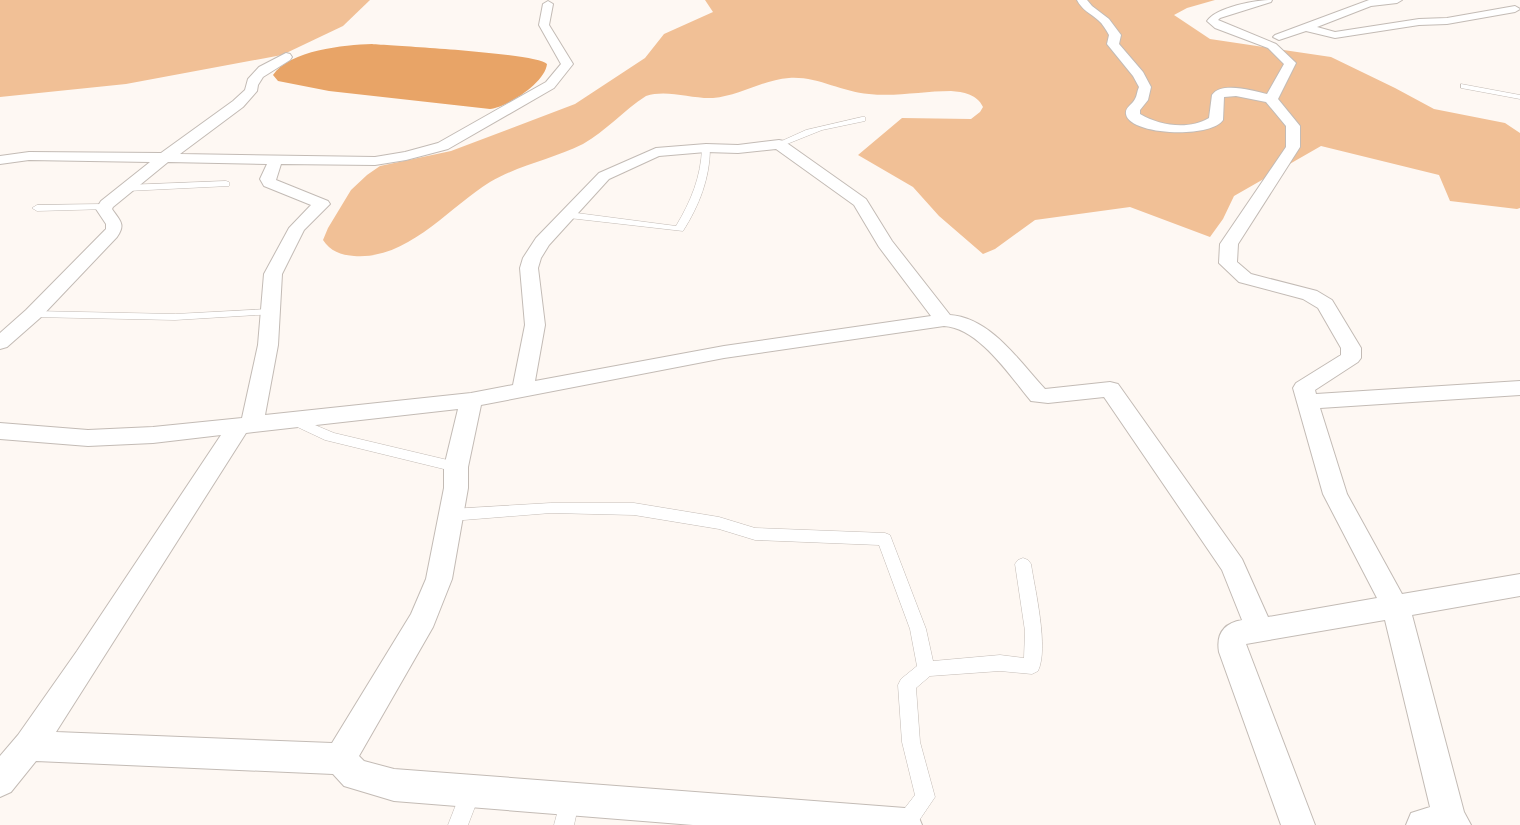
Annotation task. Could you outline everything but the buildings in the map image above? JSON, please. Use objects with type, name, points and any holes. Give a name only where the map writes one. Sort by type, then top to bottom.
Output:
[{"type":"street","points":[[1082,0],[1087,8],[1100,16],[1110,28],[1115,35],[1113,44],[1139,75],[1145,87],[1141,100],[1133,109],[1133,116],[1138,120],[1162,128],[1196,127],[1210,124],[1216,120],[1218,95],[1222,92],[1232,92],[1271,99],[1293,126],[1293,147],[1229,244],[1228,263],[1245,278],[1310,295],[1325,304],[1351,348],[1351,358],[1304,388],[1335,494],[1396,608],[1442,824]]},
{"type":"street","points":[[1266,0],[1216,16],[1212,21],[1219,26],[1272,46],[1278,50],[1290,63],[1281,84],[1271,99]]},
{"type":"street","points":[[1353,0],[1367,4]]},
{"type":"street","points":[[1278,37],[1367,4],[1396,0]]},
{"type":"street","points":[[1498,2],[1518,9]]},
{"type":"street","points":[[0,160],[29,156],[163,159],[276,158],[375,161],[406,156],[443,146],[550,85],[567,64],[549,36],[544,25],[548,4]]},
{"type":"street","points":[[1306,27],[1335,35],[1419,22],[1447,21],[1518,9]]},
{"type":"street","points":[[0,344],[33,314],[114,229],[114,224],[104,207],[163,159],[244,99],[251,91],[251,86],[257,76],[265,69],[286,57]]},
{"type":"street","points":[[523,389],[535,325],[529,268],[532,258],[542,242],[604,176],[656,152],[706,148],[738,149],[779,144],[860,202],[885,243],[944,320]]},
{"type":"street","points":[[0,781],[29,746],[245,426],[268,345],[273,274],[297,228],[322,204],[269,183],[268,179],[276,158]]},
{"type":"street","points":[[0,430],[88,438],[153,435],[296,421],[472,400],[523,389],[724,352],[944,320],[958,321],[986,336],[1038,396],[1110,389],[1233,566],[1260,630]]},
{"type":"street","points":[[1307,402],[1520,388]]},
{"type":"street","points":[[340,759],[423,619],[439,579],[452,515],[456,488],[456,467],[472,400]]},
{"type":"street","points":[[1298,825],[1233,652],[1231,641],[1238,633],[1396,608],[1520,585]]},
{"type":"street","points":[[29,746],[340,759],[355,775],[394,785],[471,790],[567,812],[905,825]]},
{"type":"lane","points":[[1464,86],[1520,97]]},
{"type":"lane","points":[[779,144],[803,132],[862,118]]},
{"type":"lane","points":[[569,215],[679,229],[695,201],[707,164],[706,148]]},
{"type":"lane","points":[[127,188],[226,184]]},
{"type":"lane","points":[[38,208],[104,207]]},
{"type":"lane","points":[[33,314],[175,317],[270,312]]},
{"type":"lane","points":[[296,421],[330,437],[456,467]]},
{"type":"lane","points":[[452,515],[550,508],[634,509],[719,523],[755,534],[885,539],[918,629],[926,669]]},
{"type":"lane","points":[[905,825],[925,797],[911,742],[907,685],[926,669],[1000,664],[1032,666],[1033,631],[1023,564]]},
{"type":"lane","points":[[458,825],[471,790]]},
{"type":"shaded area","points":[[0,0],[370,0],[343,26],[282,55],[126,84],[0,97]]},
{"type":"shaded area","points":[[705,0],[1215,0],[1187,8],[1174,15],[1210,39],[1331,57],[1434,109],[1505,123],[1520,133],[1520,208],[1517,209],[1450,201],[1439,175],[1321,146],[1234,196],[1223,219],[1210,237],[1130,207],[1035,220],[995,249],[983,254],[939,216],[913,187],[858,155],[902,118],[971,119],[980,112],[983,107],[977,99],[969,94],[951,91],[889,95],[859,93],[809,79],[789,78],[779,79],[723,97],[705,98],[671,94],[654,94],[646,96],[583,144],[513,171],[490,182],[426,230],[410,241],[392,250],[374,255],[354,256],[332,250],[323,240],[328,228],[351,190],[367,175],[380,166],[451,151],[575,104],[645,58],[664,34],[713,12]]},
{"type":"shaded area","points":[[372,44],[494,53],[538,60],[547,64],[540,79],[533,86],[506,104],[490,109],[329,91],[278,81],[273,75],[281,67],[304,54],[318,50]]}]
